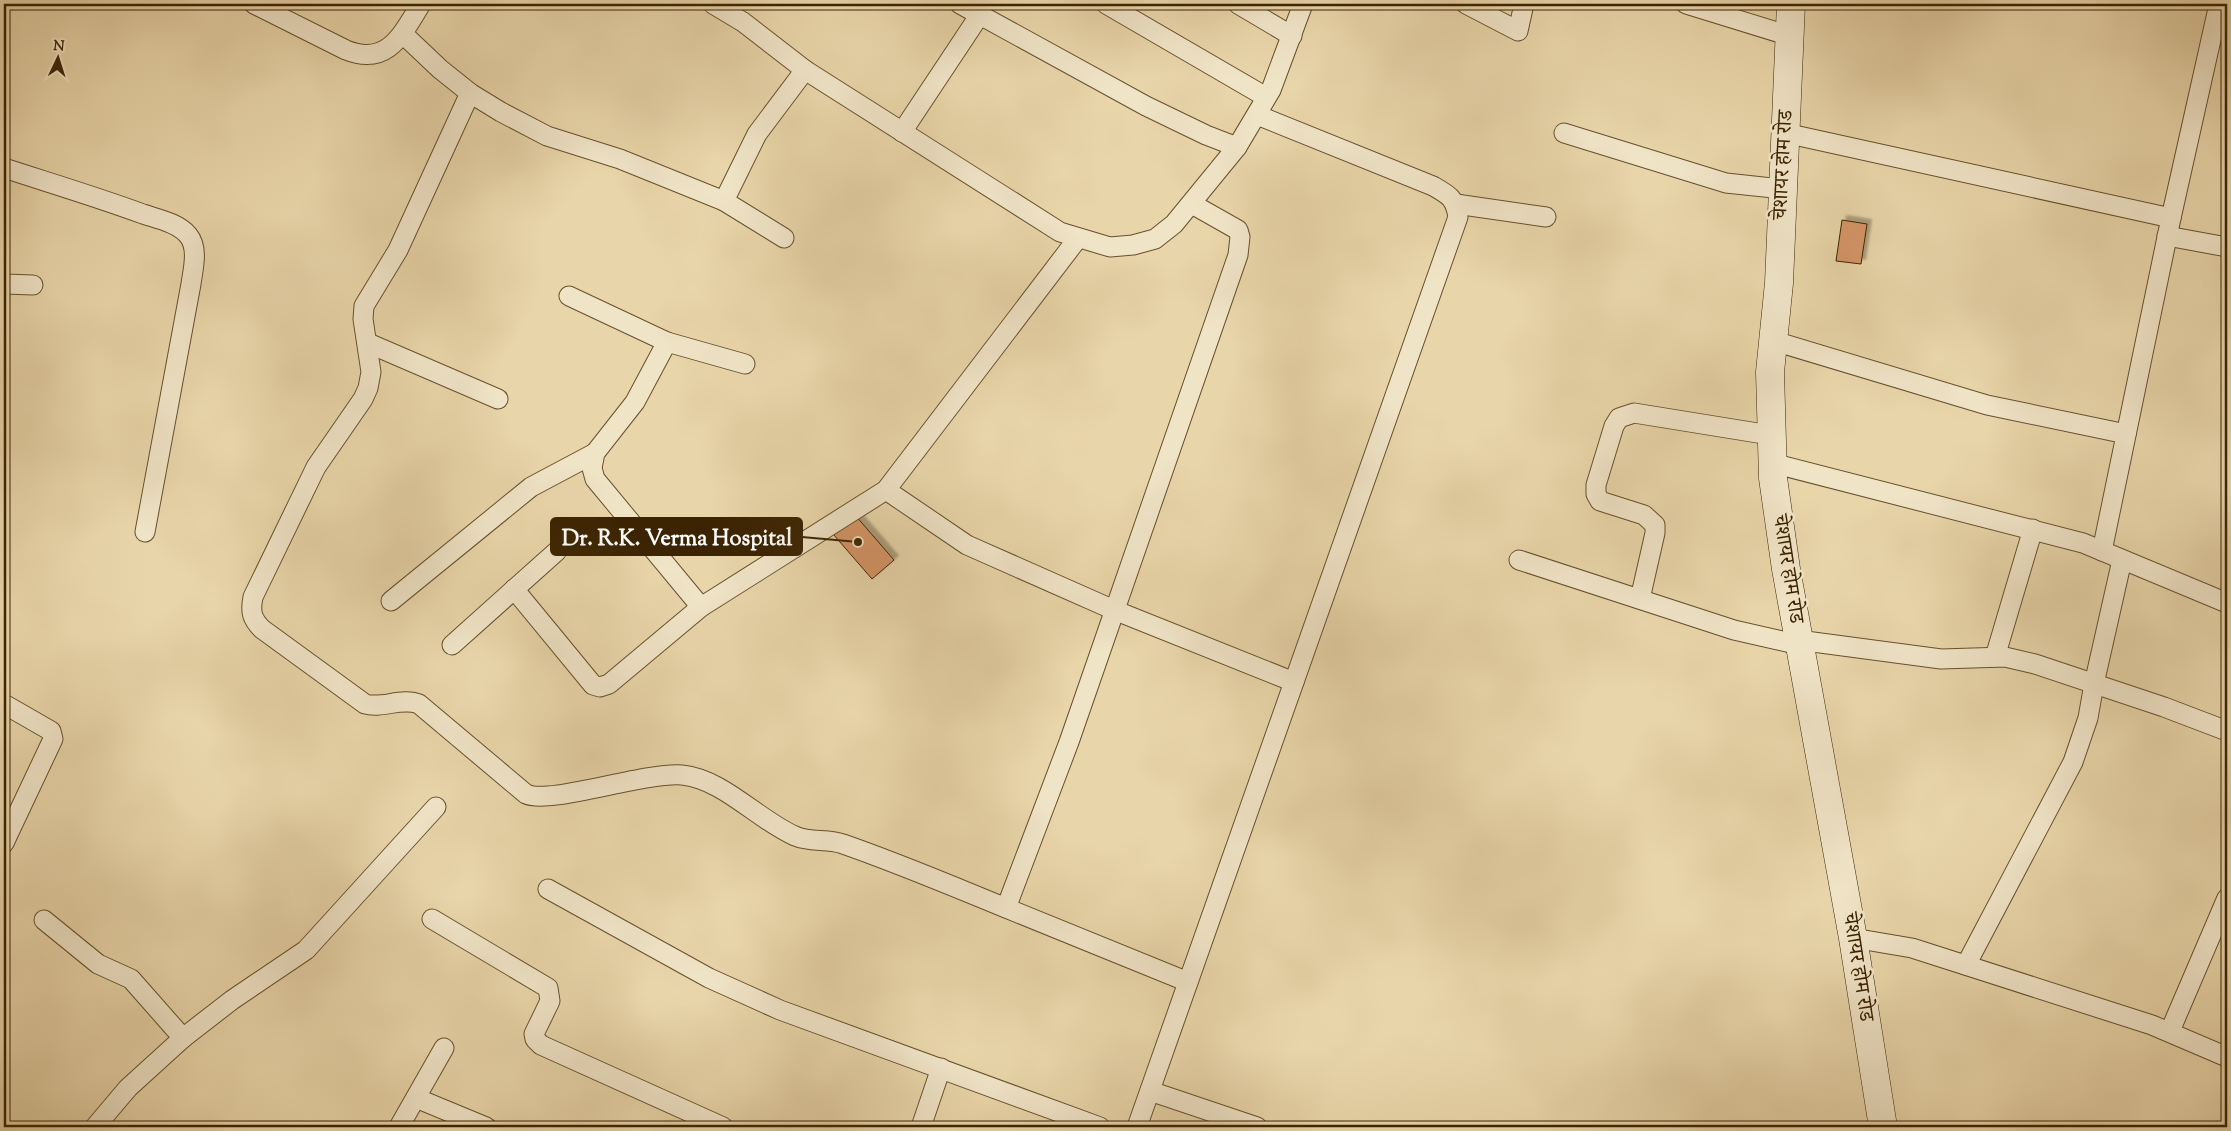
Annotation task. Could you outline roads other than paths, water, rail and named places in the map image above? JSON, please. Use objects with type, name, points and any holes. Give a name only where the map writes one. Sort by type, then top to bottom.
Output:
[{"type":"street","points":[[254,4],[358,55],[380,54],[390,48],[403,34],[421,4]]},
{"type":"street","points":[[713,4],[743,22],[805,70],[1060,232],[1110,247],[1133,245],[1155,239],[1174,224],[1238,147],[1266,97],[1292,36],[1303,4]]},
{"type":"street","points":[[960,4],[1146,106],[1206,135],[1238,147]]},
{"type":"street","points":[[1106,4],[1266,97]]},
{"type":"street","points":[[1238,4],[1292,36]]},
{"type":"street","points":[[1466,4],[1518,31],[1524,4]]},
{"type":"street","points":[[1686,4],[1790,36]]},
{"type":"street","name":"चेशायर होम रोड","points":[[1791,4],[1779,283],[1770,372],[1772,463],[1786,568],[1853,938],[1883,1127]]},
{"type":"street","points":[[2102,551],[2169,227],[2219,4]]},
{"type":"street","points":[[902,132],[979,16]]},
{"type":"street","points":[[403,34],[440,69],[470,93],[547,136],[620,159],[724,201],[784,238]]},
{"type":"street","points":[[724,201],[757,134],[805,70]]},
{"type":"street","points":[[470,93],[398,250],[364,306],[363,319],[371,372],[366,394],[316,467],[253,597],[251,614],[262,630],[364,704],[374,706],[410,702],[419,704],[532,797],[550,796],[640,778],[666,775],[685,776],[705,781],[797,837],[842,844],[1188,982]]},
{"type":"street","points":[[1137,1127],[1458,217],[1456,204],[1447,194],[1433,186],[1257,114]]},
{"type":"street","points":[[1564,133],[1726,183],[1783,189]]},
{"type":"street","points":[[1786,133],[2169,227],[2227,247]]},
{"type":"street","points":[[4,168],[164,221],[189,236],[193,245],[195,259],[191,284],[145,532]]},
{"type":"street","points":[[1006,908],[1069,742],[1240,246],[1238,230],[1192,204]]},
{"type":"street","points":[[1456,204],[1546,217]]},
{"type":"street","points":[[514,589],[588,681],[596,687],[609,684],[701,607],[886,490],[1078,238]]},
{"type":"street","points":[[4,284],[33,285]]},
{"type":"street","points":[[569,296],[667,342],[745,364]]},
{"type":"street","points":[[1774,341],[1987,405],[2126,434]]},
{"type":"street","points":[[391,601],[531,487],[595,452],[635,402],[667,342]]},
{"type":"street","points":[[368,343],[498,399]]},
{"type":"street","points":[[1640,599],[1655,533],[1655,525],[1644,515],[1600,500],[1596,494],[1596,485],[1614,426],[1619,418],[1634,413],[1770,435]]},
{"type":"street","points":[[595,452],[592,468],[595,479],[701,607]]},
{"type":"street","points":[[1772,463],[2083,544],[2227,603]]},
{"type":"street","points":[[886,490],[967,545],[1114,610],[1294,682]]},
{"type":"street","points":[[1995,657],[2033,530]]},
{"type":"street","points":[[452,645],[557,551]]},
{"type":"street","points":[[1519,560],[1734,630],[1799,643],[1941,659],[1995,657],[2035,664],[2164,707],[2227,731]]},
{"type":"street","points":[[1966,965],[2073,762],[2088,718],[2122,560]]},
{"type":"street","points":[[4,704],[50,731],[53,739],[4,843]]},
{"type":"street","points":[[95,1127],[128,1088],[183,1038],[232,1000],[306,950],[436,807]]},
{"type":"street","points":[[548,889],[644,944],[727,986],[780,1010],[1100,1127]]},
{"type":"street","points":[[2170,1032],[2227,898]]},
{"type":"street","points":[[44,920],[98,964],[131,979],[183,1038]]},
{"type":"street","points":[[432,920],[548,988],[551,996],[550,1001],[534,1034],[535,1039],[541,1045],[723,1127]]},
{"type":"street","points":[[1853,938],[1912,948],[1966,965],[2170,1032],[2227,1057]]},
{"type":"street","points":[[399,1127],[444,1048]]},
{"type":"street","points":[[921,1127],[940,1068]]},
{"type":"street","points":[[1150,1091],[1256,1127]]},
{"type":"street","points":[[416,1098],[486,1127]]},
{"type":"place","name":"Dr. R.K. Verma Hospital","points":[[858,542]]}]
